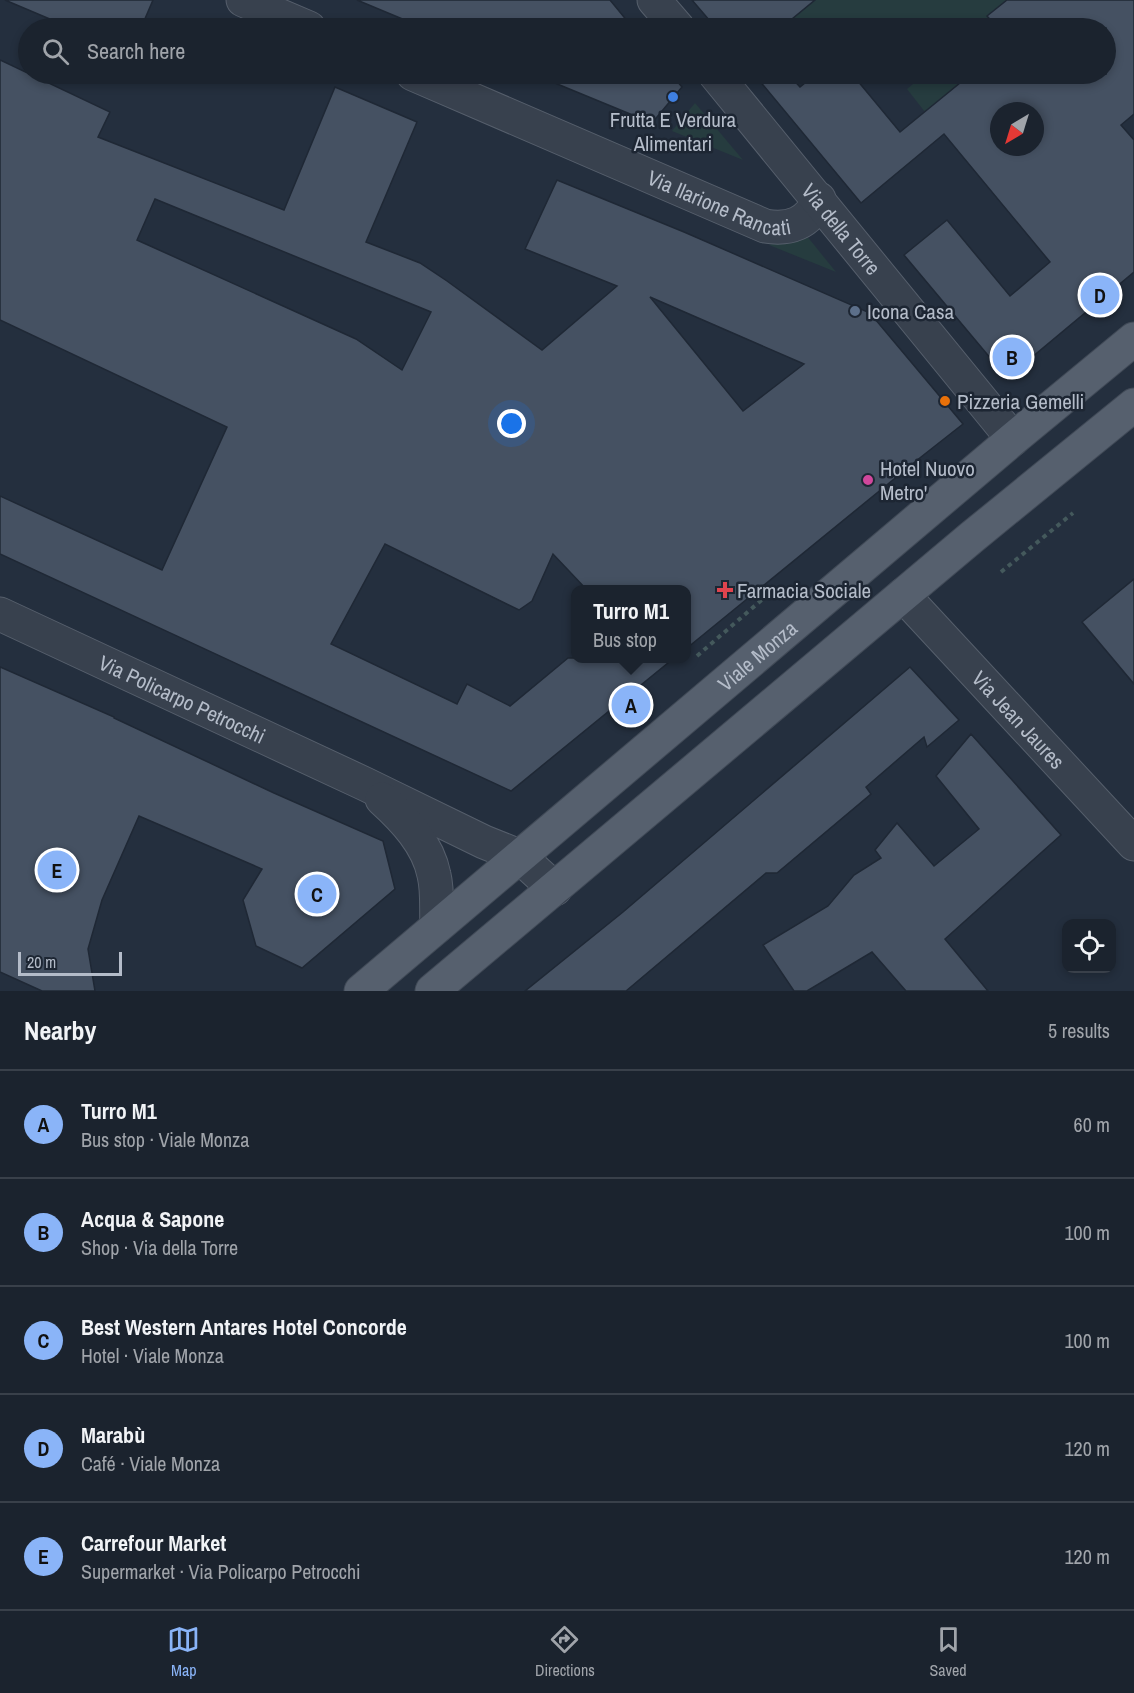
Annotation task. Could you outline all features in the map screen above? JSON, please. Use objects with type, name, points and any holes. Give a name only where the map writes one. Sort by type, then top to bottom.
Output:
[{"type":"main road","name":"Viale Monza","points":[[361,991],[1134,339]]},
{"type":"main road","points":[[432,991],[903,595],[1134,405]]},
{"type":"street","points":[[243,0],[285,18]]},
{"type":"street","points":[[654,0],[669,18]]},
{"type":"street","name":"Via Ilarione Rancati","points":[[436,84],[765,226],[778,228],[791,226],[810,213],[816,207],[819,199]]},
{"type":"street","name":"Via della Torre","points":[[723,84],[1013,439]]},
{"type":"street","name":"Via Jean Jaures","points":[[903,595],[1134,844]]},
{"type":"street","name":"Via Policarpo Petrocchi","points":[[0,614],[484,842],[519,856]]},
{"type":"street","name":"Via Policarpo Petrocchi","points":[[365,784],[398,813],[425,851],[435,878],[437,926]]},
{"type":"street","points":[[519,856],[555,889]]},
{"type":"path","points":[[1001,572],[1073,513]]},
{"type":"path","points":[[697,656],[765,597]]},
{"type":"green space","points":[[815,0],[1007,0],[988,16],[990,18],[793,18]]},
{"type":"green space","points":[[913,84],[959,84],[925,112],[907,89]]},
{"type":"green space","points":[[695,103],[743,160],[672,131]]},
{"type":"green space","points":[[806,235],[836,272],[769,245]]},
{"type":"building","points":[[5,0],[153,0],[145,18],[47,18]]},
{"type":"building","points":[[357,0],[610,0],[625,18],[400,18]]},
{"type":"building","points":[[692,0],[815,0],[793,18],[707,18]]},
{"type":"building","points":[[1007,0],[1134,0],[1134,114],[1121,125],[1134,140],[1134,272],[1007,378],[904,255],[947,220],[1010,296],[1050,262],[944,134],[861,203],[762,84],[797,84],[800,87],[804,84],[860,84],[900,132],[959,84],[1116,84],[1116,18],[989,18],[987,16]]},
{"type":"building","points":[[0,60],[18,69],[18,84],[51,84],[110,112],[98,137],[284,210],[335,87],[417,122],[366,242],[420,263],[542,350],[617,286],[525,249],[557,180],[684,232],[870,313],[963,424],[691,645],[691,585],[582,585],[553,554],[532,601],[519,610],[385,544],[331,644],[457,704],[467,684],[510,706],[568,658],[571,658],[571,663],[668,663],[511,791],[0,554],[0,496],[162,570],[227,427],[0,320]],"holes":[[[155,199],[431,312],[402,370],[356,339],[137,240]],[[650,297],[804,364],[743,411]]]},
{"type":"building","points":[[557,84],[679,84],[682,87],[652,123]]},
{"type":"building","points":[[1134,579],[1134,684],[1082,622]]},
{"type":"building","points":[[0,667],[383,841],[395,889],[302,968],[256,946],[243,900],[262,869],[139,816],[102,900],[88,949],[95,991],[42,991],[0,972]]},
{"type":"building","points":[[910,667],[959,720],[927,747],[924,737],[866,787],[871,794],[777,873],[766,873],[626,991],[525,991],[623,912]]},
{"type":"building","points":[[971,734],[1061,835],[945,939],[988,991],[906,991],[872,952],[807,991],[794,991],[763,945],[828,906],[854,875],[881,858],[875,850],[897,823],[934,866],[979,829],[936,776]]},
{"type":"place","name":"Frutta E Verdura Alimentari","points":[[673,97]]},
{"type":"place","name":"Marabù","points":[[1100,295]]},
{"type":"place","name":"Icona Casa","points":[[855,311]]},
{"type":"place","name":"Acqua & Sapone","points":[[1012,357]]},
{"type":"place","name":"Pizzeria Gemelli","points":[[945,401]]},
{"type":"place","name":"Hotel Nuovo Metro'","points":[[868,480]]},
{"type":"place","name":"Farmacia Sociale","points":[[725,590]]},
{"type":"place","name":"Turro M1","points":[[631,705]]},
{"type":"place","name":"Carrefour Market","points":[[57,870]]},
{"type":"place","name":"Best Western Antares Hotel Concorde","points":[[317,894]]}]
